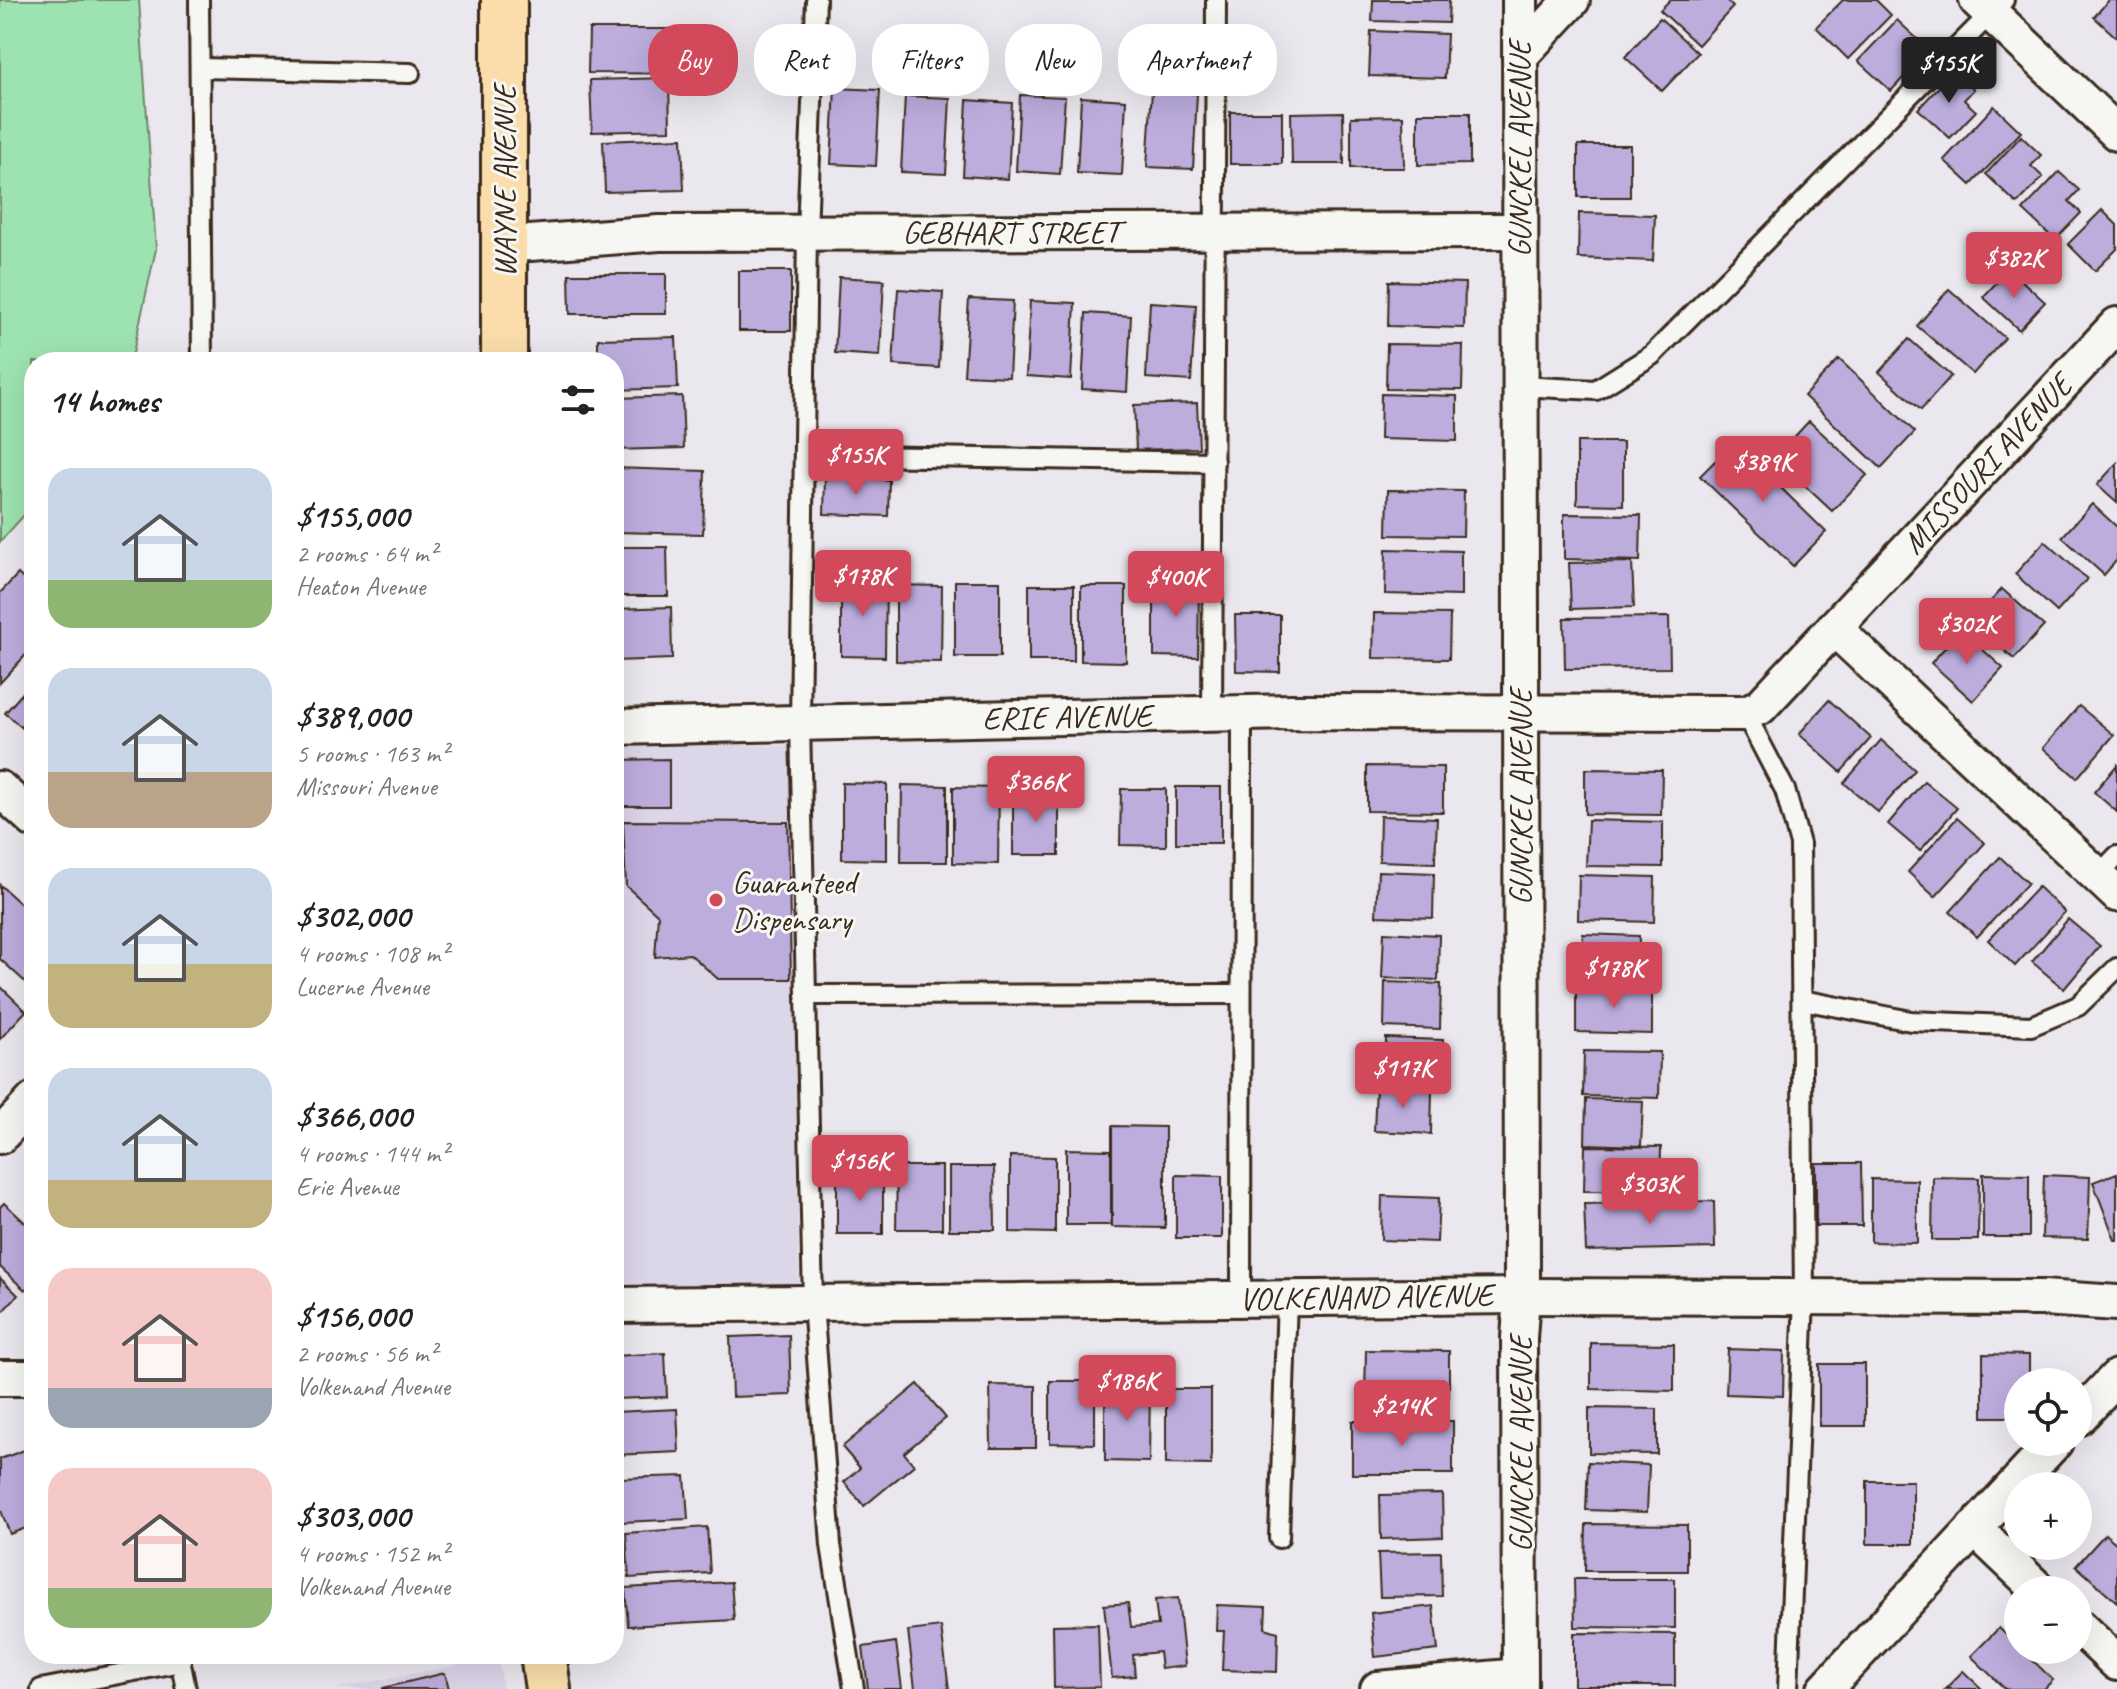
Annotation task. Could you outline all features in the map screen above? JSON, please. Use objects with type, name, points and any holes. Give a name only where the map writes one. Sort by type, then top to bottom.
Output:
[{"type":"main road","name":"WAYNE AVENUE","points":[[504,0],[504,352]]},
{"type":"main road","points":[[544,1664],[548,1689]]},
{"type":"street","name":"GUNCKEL AVENUE","points":[[1520,0],[1520,1683]]},
{"type":"street","points":[[1520,56],[1572,0]]},
{"type":"street","points":[[1991,5],[2117,133]]},
{"type":"street","name":"GEBHART STREET","points":[[504,245],[659,233],[1519,231]]},
{"type":"street","name":"MISSOURI AVENUE","points":[[1745,713],[1760,707],[2117,325]]},
{"type":"street","points":[[1834,628],[2111,875]]},
{"type":"street","points":[[1520,712],[1745,713]]},
{"type":"street","name":"ERIE AVENUE","points":[[624,727],[1227,714],[1520,712]]},
{"type":"street","points":[[0,789],[24,811]]},
{"type":"street","points":[[0,1136],[24,1111]]},
{"type":"street","name":"VOLKENAND AVENUE","points":[[624,1305],[1522,1296],[2043,1298],[2117,1303]]},
{"type":"street","points":[[2092,1403],[2117,1377]]},
{"type":"street","points":[[0,1378],[24,1378]]},
{"type":"street","points":[[1825,1689],[2042,1456]]},
{"type":"street","points":[[1974,1528],[2024,1576]]},
{"type":"street","points":[[2092,1639],[2117,1663]]},
{"type":"street","points":[[1378,1689],[1520,1683]]},
{"type":"lane","points":[[199,0],[202,352]]},
{"type":"lane","points":[[816,0],[807,232],[800,723],[806,995],[813,1303],[831,1545],[854,1689]]},
{"type":"lane","points":[[1216,0],[1214,462],[1241,994],[1241,1298]]},
{"type":"lane","points":[[1519,386],[1596,390],[1652,355],[1991,5]]},
{"type":"lane","points":[[200,68],[410,73]]},
{"type":"lane","points":[[804,455],[1214,462]]},
{"type":"lane","points":[[1745,713],[1785,790],[1800,844],[1804,1297],[1788,1689]]},
{"type":"lane","points":[[1802,1000],[1911,1021],[2031,1026],[2078,1006],[2117,968]]},
{"type":"lane","points":[[806,995],[1241,994]]},
{"type":"lane","points":[[1279,1538],[1287,1298]]},
{"type":"lane","points":[[41,1689],[153,1664]]},
{"type":"lane","points":[[181,1664],[186,1689]]},
{"type":"shaded area","points":[[624,742],[791,746],[799,1290],[624,1284]]},
{"type":"shaded area","points":[[462,1664],[499,1664],[503,1689],[333,1689]]},
{"type":"green space","points":[[0,0],[139,0],[156,249],[133,352],[24,352],[24,515],[0,542]]},
{"type":"building","points":[[1373,0],[1449,0],[1448,23],[1372,21]]},
{"type":"building","points":[[1670,0],[1726,0],[1733,7],[1698,45],[1660,10]]},
{"type":"building","points":[[1843,0],[1876,0],[1891,15],[1848,59],[1816,27]]},
{"type":"building","points":[[2109,0],[2117,0],[2117,38],[2094,17]]},
{"type":"building","points":[[1660,18],[1698,53],[1662,91],[1625,57]]},
{"type":"building","points":[[1897,20],[1929,50],[1891,91],[1858,61]]},
{"type":"building","points":[[589,29],[648,29],[648,73],[588,73]]},
{"type":"building","points":[[1371,31],[1447,34],[1445,78],[1369,76]]},
{"type":"building","points":[[1954,71],[1974,89],[1964,100],[1976,111],[1950,138],[1918,109]]},
{"type":"building","points":[[648,79],[648,96],[669,96],[670,130],[592,132],[590,80]]},
{"type":"building","points":[[856,89],[872,90],[872,96],[880,96],[876,166],[831,164],[835,96],[856,96]]},
{"type":"building","points":[[905,96],[950,98],[946,174],[901,172]]},
{"type":"building","points":[[1020,96],[1065,97],[1060,174],[1016,171]]},
{"type":"building","points":[[1152,96],[1197,96],[1193,169],[1147,167]]},
{"type":"building","points":[[1081,97],[1126,100],[1122,175],[1077,173]]},
{"type":"building","points":[[967,100],[1012,103],[1008,179],[963,176]]},
{"type":"building","points":[[1994,106],[2021,132],[1971,185],[1944,160]]},
{"type":"building","points":[[1230,112],[1282,112],[1282,164],[1230,164]]},
{"type":"building","points":[[1343,112],[1344,164],[1292,164],[1291,113]]},
{"type":"building","points":[[1418,113],[1470,113],[1470,164],[1418,165]]},
{"type":"building","points":[[1403,116],[1404,168],[1351,168],[1351,117]]},
{"type":"building","points":[[2021,136],[2041,155],[2031,166],[2043,177],[2017,204],[1986,174]]},
{"type":"building","points":[[682,138],[684,190],[605,192],[603,141]]},
{"type":"building","points":[[1578,145],[1630,145],[1630,197],[1578,197]]},
{"type":"building","points":[[2059,172],[2079,190],[2069,201],[2081,213],[2055,240],[2023,210]]},
{"type":"building","points":[[2102,210],[2117,225],[2117,249],[2095,271],[2068,244]]},
{"type":"building","points":[[1579,213],[1655,215],[1653,261],[1578,258]]},
{"type":"building","points":[[2009,269],[2045,302],[2019,330],[1983,297]]},
{"type":"building","points":[[739,271],[791,271],[791,331],[739,331]]},
{"type":"building","points":[[569,274],[666,274],[666,314],[570,314]]},
{"type":"building","points":[[839,277],[884,280],[880,356],[835,353]]},
{"type":"building","points":[[1389,281],[1465,283],[1464,328],[1388,326]]},
{"type":"building","points":[[898,289],[943,292],[939,368],[893,365]]},
{"type":"building","points":[[1949,289],[2005,338],[1973,374],[1917,326]]},
{"type":"building","points":[[969,299],[1013,301],[1009,377],[964,375]]},
{"type":"building","points":[[1030,301],[1075,303],[1071,379],[1026,376]]},
{"type":"building","points":[[1150,302],[1196,305],[1191,381],[1146,378]]},
{"type":"building","points":[[1086,313],[1131,316],[1127,392],[1082,389]]},
{"type":"building","points":[[676,337],[678,388],[624,390],[624,352],[598,352],[598,339]]},
{"type":"building","points":[[1909,339],[1951,376],[1921,410],[1879,372]]},
{"type":"building","points":[[1387,344],[1463,345],[1462,390],[1386,389]]},
{"type":"building","points":[[1839,359],[1915,432],[1881,468],[1804,396]]},
{"type":"building","points":[[1381,394],[1457,396],[1457,441],[1380,439]]},
{"type":"building","points":[[682,396],[684,448],[624,450],[624,398]]},
{"type":"building","points":[[1197,403],[1199,448],[1136,450],[1134,405]]},
{"type":"building","points":[[1809,421],[1867,475],[1832,511],[1775,458]]},
{"type":"building","points":[[1577,442],[1623,442],[1623,505],[1577,504]]},
{"type":"building","points":[[1734,442],[1826,532],[1793,566],[1700,476]]},
{"type":"building","points":[[2117,463],[2117,503],[2097,485]]},
{"type":"building","points":[[624,468],[705,471],[703,534],[624,532]]},
{"type":"building","points":[[825,477],[889,480],[888,516],[824,514]]},
{"type":"building","points":[[1388,490],[1464,491],[1463,536],[1387,535]]},
{"type":"building","points":[[2092,504],[2117,527],[2117,560],[2104,575],[2062,537]]},
{"type":"building","points":[[1564,514],[1641,515],[1640,561],[1564,559]]},
{"type":"building","points":[[2045,541],[2087,579],[2057,612],[2015,574]]},
{"type":"building","points":[[624,547],[667,547],[668,596],[624,596]]},
{"type":"building","points":[[1386,549],[1461,551],[1461,596],[1385,594]]},
{"type":"building","points":[[1632,562],[1634,607],[1571,609],[1569,563]]},
{"type":"building","points":[[18,574],[24,580],[24,657],[0,683],[0,593]]},
{"type":"building","points":[[841,580],[886,580],[885,657],[841,656]]},
{"type":"building","points":[[955,581],[1000,581],[1000,657],[955,657]]},
{"type":"building","points":[[1154,581],[1199,581],[1198,657],[1154,656]]},
{"type":"building","points":[[896,585],[942,586],[941,662],[896,661]]},
{"type":"building","points":[[1029,585],[1074,585],[1074,661],[1029,661]]},
{"type":"building","points":[[1081,586],[1126,586],[1126,662],[1081,661]]},
{"type":"building","points":[[2002,589],[2044,626],[2014,659],[1972,622]]},
{"type":"building","points":[[671,607],[672,659],[624,661],[624,609]]},
{"type":"building","points":[[1374,613],[1450,614],[1449,659],[1373,658]]},
{"type":"building","points":[[1235,615],[1280,615],[1280,672],[1236,671]]},
{"type":"building","points":[[1669,617],[1670,668],[1565,669],[1564,618]]},
{"type":"building","points":[[1961,630],[2003,668],[1973,701],[1931,663]]},
{"type":"building","points":[[24,691],[24,729],[5,713]]},
{"type":"building","points":[[1829,700],[1871,738],[1841,772],[1799,734]]},
{"type":"building","points":[[2079,706],[2114,735],[2077,778],[2043,748]]},
{"type":"building","points":[[1881,740],[1915,770],[1878,812],[1844,783]]},
{"type":"building","points":[[669,759],[669,806],[624,806],[624,760]]},
{"type":"building","points":[[2117,765],[2117,812],[2094,792]]},
{"type":"building","points":[[1367,766],[1443,767],[1443,812],[1367,811]]},
{"type":"building","points":[[1585,769],[1662,770],[1661,815],[1585,814]]},
{"type":"building","points":[[1924,781],[1957,808],[1920,851],[1888,824]]},
{"type":"building","points":[[842,783],[887,784],[887,860],[842,859]]},
{"type":"building","points":[[902,785],[947,786],[947,862],[901,862]]},
{"type":"building","points":[[953,787],[999,788],[998,864],[953,863]]},
{"type":"building","points":[[1176,787],[1221,787],[1221,843],[1176,843]]},
{"type":"building","points":[[1121,789],[1166,789],[1166,846],[1120,845]]},
{"type":"building","points":[[1013,793],[1059,793],[1059,855],[1013,855]]},
{"type":"building","points":[[1380,816],[1437,818],[1435,863],[1379,861]]},
{"type":"building","points":[[1957,818],[1985,843],[1935,897],[1908,872]]},
{"type":"building","points":[[1588,820],[1663,822],[1663,867],[1586,866]]},
{"type":"building","name":"Guaranteed Dispensary","points":[[624,821],[788,822],[791,979],[718,979],[690,954],[655,957],[658,915],[626,886]]},
{"type":"building","points":[[2000,857],[2028,883],[1977,937],[1950,912]]},
{"type":"building","points":[[1378,871],[1434,873],[1433,918],[1376,916]]},
{"type":"building","points":[[1579,875],[1655,877],[1654,922],[1578,920]]},
{"type":"building","points":[[0,885],[24,907],[24,981],[0,959]]},
{"type":"building","points":[[2038,887],[2065,912],[2015,966],[1988,940]]},
{"type":"building","points":[[2068,919],[2100,946],[2064,989],[2032,962]]},
{"type":"building","points":[[1384,932],[1439,935],[1438,980],[1382,978]]},
{"type":"building","points":[[1583,934],[1639,936],[1638,981],[1582,979]]},
{"type":"building","points":[[1385,982],[1441,984],[1440,1029],[1384,1027]]},
{"type":"building","points":[[0,986],[24,1009],[24,1013],[0,1039]]},
{"type":"building","points":[[1576,987],[1652,988],[1652,1034],[1576,1032]]},
{"type":"building","points":[[1386,1038],[1443,1040],[1441,1085],[1385,1083]]},
{"type":"building","points":[[1584,1051],[1660,1052],[1659,1098],[1583,1096]]},
{"type":"building","points":[[1376,1087],[1432,1089],[1431,1134],[1374,1131]]},
{"type":"building","points":[[1586,1099],[1643,1101],[1641,1146],[1585,1144]]},
{"type":"building","points":[[1112,1126],[1165,1127],[1165,1228],[1112,1227]]},
{"type":"building","points":[[1585,1146],[1661,1147],[1660,1192],[1584,1191]]},
{"type":"building","points":[[1066,1149],[1111,1150],[1111,1225],[1066,1225]]},
{"type":"building","points":[[1010,1156],[1055,1157],[1055,1233],[1010,1232]]},
{"type":"building","points":[[1816,1163],[1861,1163],[1862,1226],[1816,1226]]},
{"type":"building","points":[[897,1166],[942,1166],[942,1229],[896,1229]]},
{"type":"building","points":[[949,1167],[994,1167],[995,1230],[949,1230]]},
{"type":"building","points":[[837,1171],[883,1172],[883,1234],[837,1234]]},
{"type":"building","points":[[2117,1173],[2117,1240],[2115,1240],[2093,1182]]},
{"type":"building","points":[[1983,1174],[2029,1175],[2029,1237],[1983,1237]]},
{"type":"building","points":[[1176,1175],[1222,1176],[1222,1238],[1176,1238]]},
{"type":"building","points":[[2044,1175],[2090,1177],[2088,1239],[2042,1238]]},
{"type":"building","points":[[1933,1177],[1979,1178],[1978,1240],[1932,1240]]},
{"type":"building","points":[[1871,1179],[1917,1180],[1917,1243],[1871,1242]]},
{"type":"building","points":[[1382,1196],[1439,1198],[1437,1242],[1381,1240]]},
{"type":"building","points":[[1714,1201],[1715,1248],[1586,1251],[1584,1204]]},
{"type":"building","points":[[4,1203],[24,1222],[24,1289],[0,1267],[0,1207]]},
{"type":"building","points":[[0,1278],[18,1295],[0,1314]]},
{"type":"building","points":[[789,1335],[791,1395],[732,1397],[730,1337]]},
{"type":"building","points":[[1591,1343],[1674,1344],[1674,1391],[1591,1389]]},
{"type":"building","points":[[1728,1349],[1784,1351],[1783,1396],[1726,1394]]},
{"type":"building","points":[[1366,1350],[1449,1351],[1449,1397],[1365,1396]]},
{"type":"building","points":[[665,1353],[667,1397],[624,1399],[624,1355]]},
{"type":"building","points":[[1983,1354],[2029,1355],[2029,1368],[2004,1368],[2004,1417],[1983,1417]]},
{"type":"building","points":[[1819,1364],[1865,1364],[1865,1426],[1819,1426]]},
{"type":"building","points":[[1050,1381],[1095,1381],[1095,1444],[1050,1443]]},
{"type":"building","points":[[918,1384],[946,1418],[904,1453],[914,1465],[864,1506],[844,1482],[860,1468],[842,1447]]},
{"type":"building","points":[[990,1385],[1036,1386],[1036,1448],[991,1448]]},
{"type":"building","points":[[1105,1385],[1150,1385],[1149,1462],[1105,1461]]},
{"type":"building","points":[[1166,1389],[1211,1389],[1211,1465],[1166,1464]]},
{"type":"building","points":[[1589,1408],[1657,1409],[1657,1454],[1589,1453]]},
{"type":"building","points":[[677,1409],[679,1452],[624,1455],[624,1412]]},
{"type":"building","points":[[1352,1421],[1453,1421],[1453,1474],[1352,1474]]},
{"type":"building","points":[[24,1450],[24,1529],[10,1534],[0,1508],[0,1459]]},
{"type":"building","points":[[1588,1462],[1649,1465],[1647,1512],[1586,1510]]},
{"type":"building","points":[[685,1476],[688,1519],[624,1522],[624,1478]]},
{"type":"building","points":[[1867,1481],[1913,1481],[1913,1544],[1867,1544]]},
{"type":"building","points":[[1442,1494],[1443,1537],[1381,1539],[1380,1495]]},
{"type":"building","points":[[1586,1524],[1687,1525],[1687,1571],[1585,1571]]},
{"type":"building","points":[[707,1527],[710,1573],[629,1578],[626,1533]]},
{"type":"building","points":[[2105,1534],[2117,1544],[2117,1602],[2092,1580],[2092,1576],[2087,1576],[2076,1566],[2081,1560],[2092,1560],[2092,1548]]},
{"type":"building","points":[[1441,1552],[1442,1596],[1380,1597],[1378,1553]]},
{"type":"building","points":[[1574,1579],[1675,1579],[1675,1628],[1575,1627]]},
{"type":"building","points":[[731,1582],[734,1620],[628,1626],[625,1588]]},
{"type":"building","points":[[1178,1598],[1185,1666],[1161,1669],[1159,1652],[1133,1655],[1135,1676],[1112,1678],[1104,1605],[1128,1603],[1131,1627],[1158,1625],[1155,1600]]},
{"type":"building","points":[[1217,1605],[1266,1607],[1265,1628],[1278,1632],[1277,1672],[1222,1670],[1224,1631],[1216,1631]]},
{"type":"building","points":[[1433,1606],[1438,1650],[1375,1657],[1371,1613]]},
{"type":"building","points":[[1098,1624],[1100,1687],[1054,1688],[1053,1625]]},
{"type":"building","points":[[941,1627],[949,1689],[915,1689],[908,1631]]},
{"type":"building","points":[[1999,1628],[2004,1633],[2004,1664],[2036,1664],[2053,1680],[2044,1689],[2005,1689],[1971,1656]]},
{"type":"building","points":[[1574,1633],[1675,1634],[1675,1686],[1574,1686]]},
{"type":"building","points":[[896,1642],[902,1689],[868,1689],[863,1647]]},
{"type":"building","points":[[1963,1671],[1982,1689],[1945,1689]]},
{"type":"building","points":[[445,1673],[449,1689],[383,1689],[383,1688]]},
{"type":"place","name":"Guaranteed Dispensary","points":[[716,900]]}]
